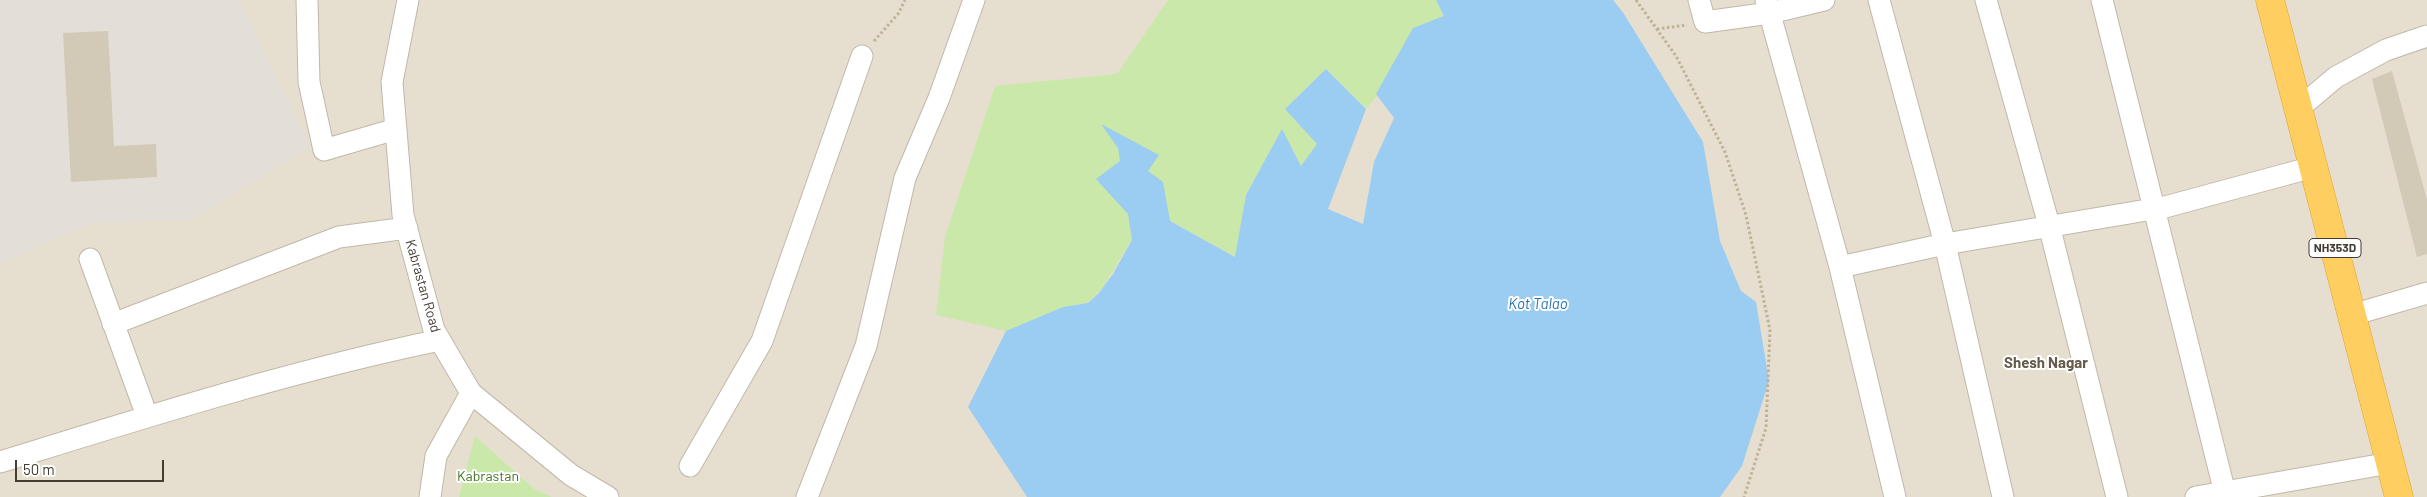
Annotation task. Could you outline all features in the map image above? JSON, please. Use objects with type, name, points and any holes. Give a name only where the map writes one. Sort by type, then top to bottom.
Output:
[{"type":"highway","name":"NH353D","points":[[2270,0],[2399,497]]},
{"type":"street","points":[[307,0],[309,82],[324,150],[396,129]]},
{"type":"street","name":"Kabrastan Road","points":[[408,0],[392,82],[403,215],[434,330],[471,393],[571,475],[608,497]]},
{"type":"street","points":[[807,497],[866,346],[905,178],[939,98],[974,0]]},
{"type":"street","points":[[1699,0],[1705,22],[1768,6],[1824,0]]},
{"type":"street","points":[[1879,0],[1945,244],[2003,497]]},
{"type":"street","points":[[1986,0],[2049,225],[2117,497]]},
{"type":"street","points":[[2102,0],[2226,494]]},
{"type":"street","points":[[1768,6],[1840,266],[1895,497]]},
{"type":"street","points":[[2298,108],[2336,77],[2386,50],[2427,36]]},
{"type":"street","points":[[690,466],[762,341],[862,56]]},
{"type":"street","points":[[1840,266],[2049,225],[2154,209],[2314,167]]},
{"type":"street","points":[[114,324],[339,237],[407,228]]},
{"type":"street","points":[[90,259],[147,416]]},
{"type":"street","points":[[2352,315],[2427,293]]},
{"type":"street","points":[[0,462],[147,416],[300,372],[367,355],[440,340]]},
{"type":"street","points":[[430,497],[436,456],[471,393]]},
{"type":"street","points":[[2196,497],[2226,494],[2390,463]]},
{"type":"path","points":[[862,56],[898,14],[905,0]]},
{"type":"path","points":[[1636,0],[1676,56],[1724,152],[1746,215],[1770,330],[1766,428],[1744,497]]},
{"type":"path","points":[[1657,29],[1705,22]]},
{"type":"shaded area","points":[[0,0],[2427,0],[2427,497],[0,497]]},
{"type":"shaded area","points":[[0,0],[239,0],[310,147],[190,221],[92,223],[0,264]]},
{"type":"green space","points":[[1168,0],[1436,0],[1444,16],[1366,109],[1326,69],[1285,109],[1318,144],[1301,166],[1282,130],[1246,195],[1236,257],[1170,221],[1128,215],[1132,240],[1103,287],[1088,303],[1063,307],[1006,331],[936,315],[945,237],[995,86],[1117,74]]},
{"type":"green space","name":"Kabrastan","points":[[475,436],[534,489],[552,497],[459,497]]},
{"type":"water","name":"Kot Talao","points":[[1436,0],[1613,0],[1624,14],[1703,142],[1720,241],[1741,291],[1756,302],[1769,381],[1742,466],[1720,497],[1027,497],[968,407],[1006,331],[1063,307],[1088,303],[1098,294],[1113,274],[1132,240],[1128,214],[1096,179],[1120,161],[1118,148],[1101,124],[1159,155],[1148,171],[1163,182],[1170,221],[1235,257],[1246,195],[1282,129],[1301,166],[1317,144],[1285,109],[1326,69],[1366,109],[1328,209],[1363,224],[1374,162],[1394,118],[1376,94],[1413,28],[1444,16]]},
{"type":"building","points":[[108,31],[114,146],[156,144],[157,177],[71,182],[63,33]]},
{"type":"building","points":[[2392,71],[2427,200],[2427,254],[2417,257],[2372,79]]},
{"type":"district","name":"Shesh Nagar","points":[[2046,363]]}]
